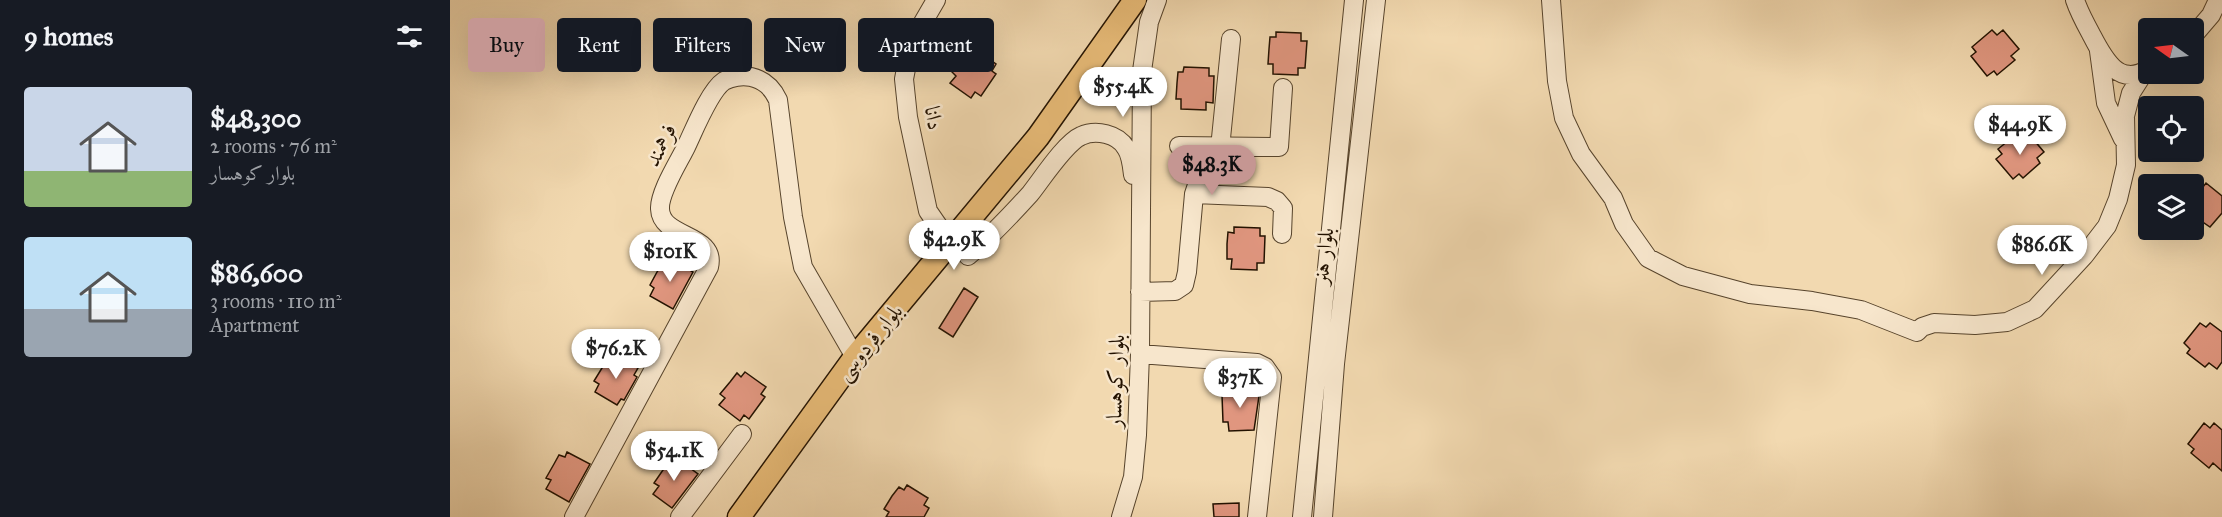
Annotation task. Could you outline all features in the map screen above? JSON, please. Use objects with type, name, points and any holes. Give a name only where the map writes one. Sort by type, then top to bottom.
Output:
[{"type":"main road","name":"بلوار فردوسی","points":[[739,517],[855,357],[959,250],[1135,0]]},
{"type":"street","name":"دانا","points":[[936,0],[911,43],[904,79],[908,117],[928,211],[959,250]]},
{"type":"street","points":[[1140,245],[1142,71],[1149,22],[1157,0]]},
{"type":"street","name":"بلوار هنر","points":[[1302,517],[1354,0]]},
{"type":"street","name":"بلوار هنر","points":[[1323,517],[1335,364],[1376,0]]},
{"type":"street","points":[[1551,0],[1557,81],[1564,118],[1581,154],[1613,198],[1624,224],[1648,258],[1683,276],[1749,294],[1812,301],[1861,310],[1917,332],[1922,327],[1934,323],[1975,326],[2007,322],[2035,309],[2070,272],[2107,226],[2118,199],[2126,165],[2125,116],[2132,93],[2138,84]]},
{"type":"street","points":[[2075,0],[2099,51],[2110,66],[2124,75],[2138,74]]},
{"type":"street","points":[[2204,23],[2218,0]]},
{"type":"street","points":[[1140,292],[1175,291],[1184,285],[1194,194],[1202,170],[1220,148],[1231,39]]},
{"type":"street","points":[[2099,51],[2106,103],[2125,143]]},
{"type":"street","name":"فرهمند","points":[[574,517],[709,267],[711,260],[709,252],[697,240],[671,226],[662,217],[659,208],[677,164],[712,96],[722,82],[747,76],[761,80],[772,89],[778,100],[793,217],[803,267],[855,357]]},
{"type":"street","points":[[1179,146],[1279,147],[1283,88]]},
{"type":"street","points":[[959,250],[1014,210],[1080,136],[1097,132],[1116,138],[1126,148],[1132,166],[1140,245]]},
{"type":"street","points":[[1194,194],[1268,197],[1277,201],[1283,208],[1282,234]]},
{"type":"street","name":"بلوار کوهسار","points":[[1121,517],[1132,477],[1137,435],[1140,245]]},
{"type":"street","points":[[1140,354],[1257,363],[1264,367],[1272,377],[1257,517]]},
{"type":"street","points":[[680,517],[742,434]]},
{"type":"building","points":[[1992,30],[1997,35],[2003,30],[2019,49],[2011,56],[2015,60],[1997,75],[1994,71],[1987,76],[1971,56],[1976,52],[1972,47]]},
{"type":"building","points":[[1276,32],[1301,33],[1301,41],[1307,41],[1305,68],[1298,68],[1298,75],[1273,74],[1273,64],[1268,64],[1269,49],[1270,37],[1276,37]]},
{"type":"building","points":[[1184,67],[1209,68],[1209,76],[1214,76],[1213,103],[1206,102],[1206,110],[1181,109],[1181,99],[1176,99],[1177,83],[1178,72],[1183,72]]},
{"type":"building","points":[[952,72],[993,72],[996,74],[981,96],[975,92],[971,98],[950,83],[956,76]]},
{"type":"building","points":[[2018,133],[2022,138],[2028,133],[2044,152],[2037,158],[2040,163],[2023,178],[2019,174],[2013,179],[1996,159],[2002,154],[1998,149]]},
{"type":"building","points":[[2206,183],[2222,196],[2222,213],[2210,227],[2204,223],[2204,186]]},
{"type":"building","points":[[1234,227],[1260,228],[1260,236],[1265,236],[1264,263],[1257,263],[1257,270],[1231,269],[1232,259],[1227,259],[1227,244],[1228,232],[1234,233]]},
{"type":"building","points":[[671,259],[693,272],[673,309],[650,296],[654,288],[650,285],[657,272],[663,262],[668,265]]},
{"type":"building","points":[[964,288],[978,297],[953,337],[939,328]]},
{"type":"building","points":[[2200,323],[2206,327],[2210,323],[2222,332],[2222,362],[2217,369],[2209,363],[2205,367],[2187,353],[2190,349],[2184,343]]},
{"type":"building","points":[[616,356],[638,368],[634,375],[637,377],[624,400],[621,399],[617,405],[595,392],[599,384],[594,381],[608,358],[613,361]]},
{"type":"building","points":[[745,372],[766,387],[761,394],[765,397],[749,419],[744,415],[740,421],[719,405],[725,398],[720,394],[737,373],[741,377]]},
{"type":"building","points":[[1254,388],[1254,396],[1259,396],[1254,430],[1229,431],[1228,422],[1223,422],[1222,395],[1228,395],[1228,389]]},
{"type":"building","points":[[2204,423],[2210,428],[2214,423],[2222,430],[2222,471],[2213,463],[2209,468],[2191,453],[2194,449],[2188,444]]},
{"type":"building","points":[[567,452],[590,464],[569,502],[546,489],[551,480],[546,478],[559,455],[565,457]]},
{"type":"building","points":[[679,460],[698,474],[672,508],[653,494],[659,486],[654,483],[670,461],[675,465]]},
{"type":"building","points":[[907,485],[928,498],[924,505],[929,508],[924,517],[886,517],[889,512],[884,509],[892,496],[899,487],[904,490]]},
{"type":"building","points":[[1239,503],[1239,517],[1214,517],[1213,504]]}]
